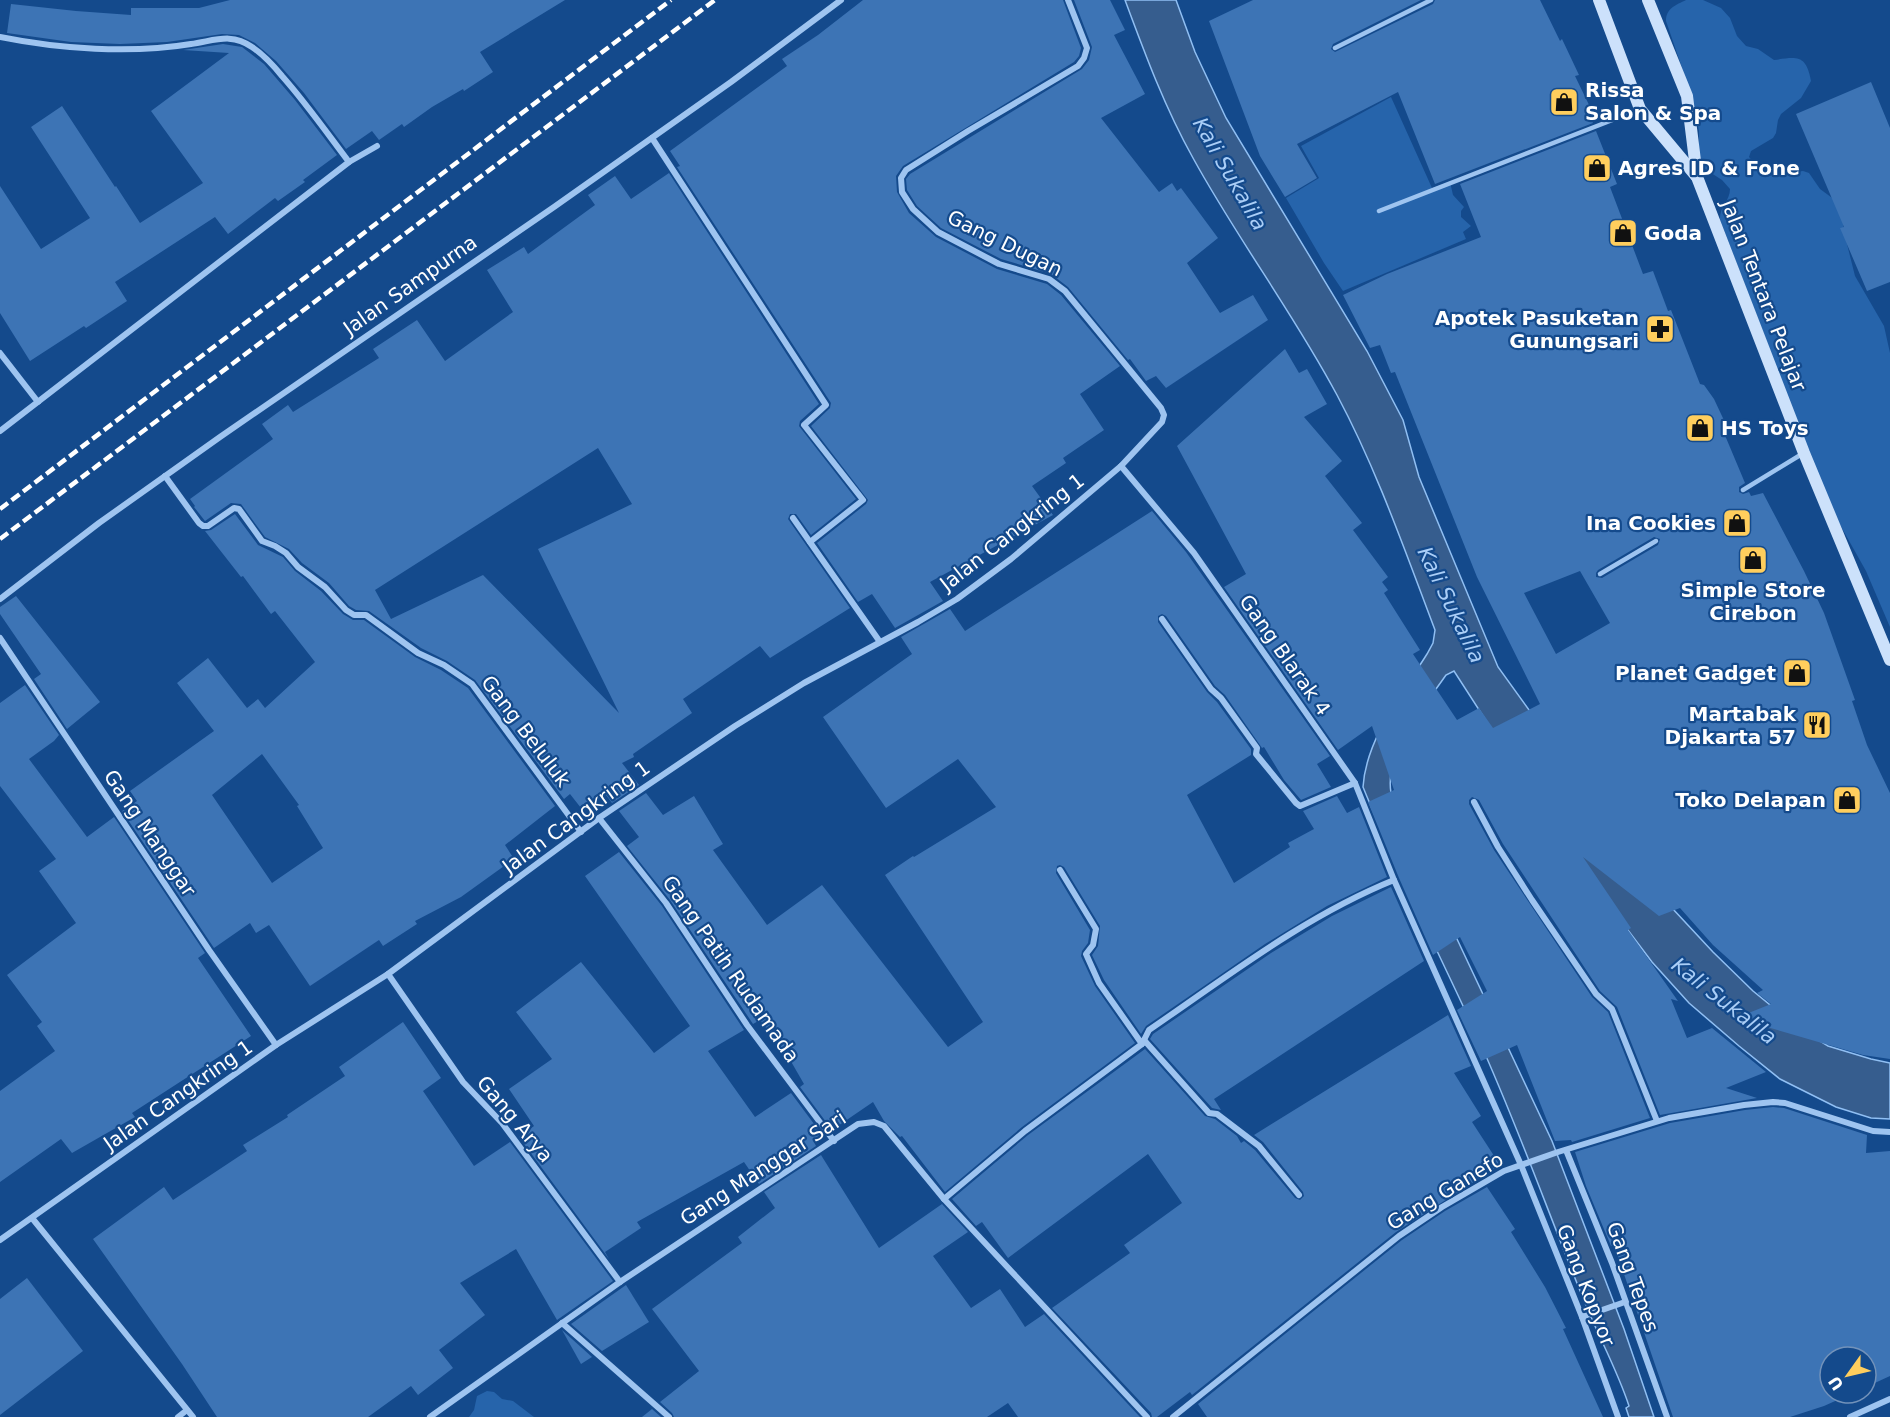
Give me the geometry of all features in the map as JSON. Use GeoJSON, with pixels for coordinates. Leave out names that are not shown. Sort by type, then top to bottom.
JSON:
{"type":"FeatureCollection","features":[{"type":"Feature","properties":{"kind":"main road","name":"Jalan Tentara Pelajar"},"geometry":{"type":"LineString","coordinates":[[1599,0],[1640,109],[1697,177]]}},
{"type":"Feature","properties":{"kind":"main road","name":"Jalan Tentara Pelajar"},"geometry":{"type":"LineString","coordinates":[[1648,0],[1687,96],[1697,177],[1804,453],[1890,660]]}},
{"type":"Feature","properties":{"kind":"street","name":"Jalan Sampurna"},"geometry":{"type":"LineString","coordinates":[[0,599],[99,523],[652,138],[841,0]]}},
{"type":"Feature","properties":{"kind":"street","name":"Gang Dugan"},"geometry":{"type":"LineString","coordinates":[[1068,0],[1087,48],[1078,66],[906,170],[901,178],[902,192],[914,209],[938,232],[999,264],[1041,276],[1065,291],[1161,408],[1164,417]]}},
{"type":"Feature","properties":{"kind":"street"},"geometry":{"type":"LineString","coordinates":[[0,37],[24,42],[112,49],[167,48],[218,38],[234,38],[251,46],[267,59],[294,90],[349,162]]}},
{"type":"Feature","properties":{"kind":"street"},"geometry":{"type":"LineString","coordinates":[[652,138],[826,405],[804,425],[863,500],[810,542]]}},
{"type":"Feature","properties":{"kind":"street"},"geometry":{"type":"LineString","coordinates":[[0,431],[349,162],[377,146]]}},
{"type":"Feature","properties":{"kind":"street"},"geometry":{"type":"LineString","coordinates":[[0,353],[38,402]]}},
{"type":"Feature","properties":{"kind":"street","name":"Jalan Cangkring 1"},"geometry":{"type":"LineString","coordinates":[[0,1239],[276,1045],[388,974],[599,818],[735,726],[804,683],[918,622],[966,592],[1011,559],[1121,466],[1164,417]]}},
{"type":"Feature","properties":{"kind":"street","name":"Gang Blarak 4"},"geometry":{"type":"LineString","coordinates":[[1121,466],[1194,553],[1355,783],[1394,880]]}},
{"type":"Feature","properties":{"kind":"street","name":"Gang Beluluk"},"geometry":{"type":"LineString","coordinates":[[165,476],[203,526],[207,526],[234,508],[239,508],[262,541],[286,553],[298,567],[325,587],[346,610],[354,615],[366,615],[418,654],[444,665],[472,684],[581,832]]}},
{"type":"Feature","properties":{"kind":"street"},"geometry":{"type":"LineString","coordinates":[[793,518],[880,642]]}},
{"type":"Feature","properties":{"kind":"street"},"geometry":{"type":"LineString","coordinates":[[1162,618],[1211,689],[1221,698],[1257,748],[1256,754],[1296,803],[1300,806],[1355,783]]}},
{"type":"Feature","properties":{"kind":"street","name":"Gang Manggar"},"geometry":{"type":"LineString","coordinates":[[0,639],[169,891],[276,1045]]}},
{"type":"Feature","properties":{"kind":"street"},"geometry":{"type":"LineString","coordinates":[[1474,802],[1498,848],[1532,900],[1596,994],[1612,1010],[1657,1121]]}},
{"type":"Feature","properties":{"kind":"street","name":"Gang Patih Rudamada"},"geometry":{"type":"LineString","coordinates":[[599,818],[666,903],[747,1025],[834,1141]]}},
{"type":"Feature","properties":{"kind":"street"},"geometry":{"type":"LineString","coordinates":[[1060,870],[1096,929],[1093,945],[1086,954],[1100,983],[1143,1042],[1209,1113],[1218,1114],[1259,1146],[1299,1195]]}},
{"type":"Feature","properties":{"kind":"street"},"geometry":{"type":"LineString","coordinates":[[944,1198],[1026,1131],[1143,1042],[1149,1030],[1296,929],[1360,894],[1394,880]]}},
{"type":"Feature","properties":{"kind":"street","name":"Gang Kopyor"},"geometry":{"type":"LineString","coordinates":[[1394,880],[1521,1165],[1584,1317],[1618,1417]]}},
{"type":"Feature","properties":{"kind":"street","name":"Gang Arya"},"geometry":{"type":"LineString","coordinates":[[388,974],[463,1082],[502,1123],[620,1282]]}},
{"type":"Feature","properties":{"kind":"street","name":"Gang Ganefo"},"geometry":{"type":"LineString","coordinates":[[1173,1417],[1399,1236],[1504,1171],[1657,1121],[1773,1102],[1785,1103],[1874,1131],[1890,1132]]}},
{"type":"Feature","properties":{"kind":"street","name":"Gang Manggar Sari"},"geometry":{"type":"LineString","coordinates":[[430,1417],[620,1282],[858,1124],[874,1122],[884,1126],[944,1198],[1147,1417]]}},
{"type":"Feature","properties":{"kind":"street","name":"Gang Tepes"},"geometry":{"type":"LineString","coordinates":[[1566,1150],[1612,1263],[1622,1303],[1666,1417]]}},
{"type":"Feature","properties":{"kind":"street"},"geometry":{"type":"LineString","coordinates":[[32,1218],[193,1417]]}},
{"type":"Feature","properties":{"kind":"street"},"geometry":{"type":"LineString","coordinates":[[1584,1317],[1622,1303]]}},
{"type":"Feature","properties":{"kind":"street"},"geometry":{"type":"LineString","coordinates":[[562,1323],[669,1417]]}},
{"type":"Feature","properties":{"kind":"street"},"geometry":{"type":"LineString","coordinates":[[1851,1417],[1890,1399]]}},
{"type":"Feature","properties":{"kind":"street"},"geometry":{"type":"LineString","coordinates":[[178,1417],[187,1410]]}},
{"type":"Feature","properties":{"kind":"lane"},"geometry":{"type":"LineString","coordinates":[[1335,48],[1431,0]]}},
{"type":"Feature","properties":{"kind":"lane"},"geometry":{"type":"LineString","coordinates":[[1379,211],[1640,109]]}},
{"type":"Feature","properties":{"kind":"lane"},"geometry":{"type":"LineString","coordinates":[[1743,490],[1804,453]]}},
{"type":"Feature","properties":{"kind":"lane"},"geometry":{"type":"LineString","coordinates":[[1600,574],[1656,541]]}},
{"type":"Feature","properties":{"kind":"shaded area"},"geometry":{"type":"Polygon","coordinates":[[[1686,0],[1703,0],[1721,8],[1730,18],[1737,36],[1746,46],[1758,49],[1774,60],[1799,59],[1809,72],[1811,81],[1801,98],[1781,114],[1773,138],[1751,151],[1749,157],[1766,176],[1803,171],[1809,173],[1820,189],[1835,200],[1842,217],[1855,276],[1884,326],[1890,353],[1890,627],[1866,571],[1839,523],[1810,454],[1720,220],[1721,211],[1730,189],[1722,180],[1705,169],[1699,157],[1699,131],[1692,97],[1666,21],[1670,10],[1686,0]]]}},
{"type":"Feature","properties":{"kind":"shaded area"},"geometry":{"type":"Polygon","coordinates":[[[1391,97],[1432,188],[1450,182],[1453,195],[1464,207],[1461,217],[1471,226],[1463,232],[1466,239],[1343,291],[1286,198],[1319,178],[1301,146],[1391,97]]]}},
{"type":"Feature","properties":{"kind":"shaded area"},"geometry":{"type":"Polygon","coordinates":[[[487,1391],[494,1392],[502,1399],[513,1401],[534,1417],[469,1417],[474,1410],[477,1396],[487,1391]]]}},
{"type":"Feature","properties":{"kind":"water","name":"Kali Sukalila"},"geometry":{"type":"Polygon","coordinates":[[[1125,0],[1176,0],[1195,52],[1226,118],[1367,351],[1403,420],[1419,477],[1498,667],[1672,908],[1713,952],[1753,991],[1796,1026],[1828,1046],[1890,1063],[1890,1119],[1871,1118],[1836,1107],[1780,1079],[1689,1003],[1652,962],[1581,868],[1454,671],[1446,675],[1417,716],[1400,746],[1390,777],[1391,793],[1552,1141],[1624,1329],[1654,1417],[1629,1417],[1626,1408],[1629,1406],[1624,1392],[1594,1325],[1505,1100],[1363,787],[1366,769],[1378,734],[1427,654],[1433,643],[1435,630],[1390,511],[1351,423],[1320,365],[1228,218],[1183,139],[1156,80],[1125,0]]]}},
{"type":"Feature","properties":{"kind":"building"},"geometry":{"type":"Polygon","coordinates":[[[230,0],[565,0],[480,52],[493,72],[464,91],[463,89],[432,107],[404,127],[402,124],[379,140],[372,131],[346,149],[304,93],[276,61],[255,43],[239,35],[222,34],[167,42],[120,44],[71,42],[7,33],[11,4],[131,15],[131,8],[199,8],[230,0]]]}},
{"type":"Feature","properties":{"kind":"building"},"geometry":{"type":"Polygon","coordinates":[[[863,0],[1063,0],[1081,48],[1074,62],[903,166],[896,176],[897,192],[909,213],[936,237],[997,269],[1047,284],[1061,295],[1120,366],[1080,394],[1104,430],[1063,458],[1066,463],[1032,486],[1053,515],[930,582],[943,601],[895,628],[872,594],[858,602],[817,543],[868,500],[811,426],[830,408],[831,403],[677,167],[680,166],[670,151],[787,66],[782,59],[863,0]]]}},
{"type":"Feature","properties":{"kind":"building"},"geometry":{"type":"Polygon","coordinates":[[[1074,0],[1110,0],[1125,30],[1114,35],[1145,94],[1101,118],[1159,192],[1172,183],[1177,191],[1181,188],[1218,238],[1187,263],[1220,313],[1253,295],[1268,320],[1166,388],[1156,376],[1146,381],[1068,287],[1051,274],[1001,259],[941,228],[917,206],[907,190],[906,179],[910,174],[1082,69],[1089,60],[1092,47],[1074,0]]]}},
{"type":"Feature","properties":{"kind":"building"},"geometry":{"type":"Polygon","coordinates":[[[1253,0],[1421,0],[1333,44],[1331,49],[1335,52],[1433,4],[1435,0],[1540,0],[1579,75],[1575,76],[1591,109],[1588,111],[1593,123],[1435,184],[1398,92],[1297,144],[1317,178],[1285,197],[1260,156],[1209,21],[1253,0]]]}},
{"type":"Feature","properties":{"kind":"building"},"geometry":{"type":"Polygon","coordinates":[[[223,44],[242,47],[264,64],[337,155],[303,180],[305,182],[278,201],[275,198],[228,234],[215,217],[115,282],[127,301],[30,361],[0,313],[0,186],[41,249],[90,218],[31,127],[62,106],[140,223],[203,183],[151,111],[229,53],[183,50],[223,44]]]}},
{"type":"Feature","properties":{"kind":"building"},"geometry":{"type":"Polygon","coordinates":[[[1871,82],[1890,128],[1890,282],[1867,291],[1840,228],[1844,227],[1796,114],[1871,82]]]}},
{"type":"Feature","properties":{"kind":"building"},"geometry":{"type":"Polygon","coordinates":[[[1596,131],[1617,184],[1610,187],[1643,274],[1653,271],[1700,384],[1704,385],[1714,399],[1729,431],[1724,433],[1745,483],[1739,487],[1739,492],[1743,494],[1749,492],[1751,496],[1763,493],[1804,571],[1824,613],[1855,700],[1852,701],[1867,745],[1890,793],[1890,1059],[1863,1055],[1736,1018],[1771,1004],[1757,993],[1763,990],[1713,945],[1680,908],[1659,916],[1583,857],[1631,928],[1628,930],[1678,1001],[1671,999],[1687,1038],[1712,1028],[1766,1072],[1726,1088],[1757,1098],[1660,1115],[1617,1007],[1600,991],[1503,844],[1479,800],[1472,797],[1469,804],[1494,850],[1592,997],[1608,1012],[1650,1118],[1572,1142],[1571,1140],[1555,1141],[1517,1045],[1481,1061],[1457,1010],[1487,991],[1460,937],[1433,955],[1399,878],[1368,802],[1394,790],[1372,726],[1338,750],[1224,587],[1246,574],[1177,446],[1285,349],[1299,373],[1307,369],[1327,404],[1304,417],[1342,461],[1325,476],[1362,523],[1353,530],[1388,577],[1382,582],[1388,590],[1384,593],[1420,650],[1413,654],[1457,720],[1479,708],[1493,728],[1540,704],[1477,577],[1395,372],[1391,373],[1380,345],[1370,348],[1343,295],[1387,274],[1481,237],[1460,184],[1596,131]],[[1654,537],[1598,570],[1596,577],[1602,578],[1658,545],[1660,539],[1654,537]],[[1580,571],[1524,593],[1556,654],[1610,623],[1580,571]]]}},
{"type":"Feature","properties":{"kind":"building"},"geometry":{"type":"Polygon","coordinates":[[[669,173],[819,404],[800,421],[799,426],[856,499],[811,535],[796,514],[790,514],[788,519],[850,608],[770,658],[760,646],[683,699],[692,713],[633,754],[634,757],[622,763],[639,785],[612,803],[603,791],[581,808],[570,794],[564,799],[475,680],[447,661],[421,648],[369,611],[356,610],[349,606],[329,583],[302,563],[289,549],[265,537],[241,504],[231,503],[205,521],[190,499],[273,439],[262,424],[288,405],[293,412],[379,358],[373,349],[417,320],[445,361],[513,312],[487,270],[524,247],[528,254],[595,205],[588,195],[615,176],[631,199],[669,173]],[[598,448],[375,590],[391,619],[483,575],[619,713],[538,549],[632,504],[598,448]]]}},
{"type":"Feature","properties":{"kind":"building"},"geometry":{"type":"Polygon","coordinates":[[[1152,511],[1186,552],[1330,756],[1317,764],[1331,787],[1301,800],[1284,780],[1264,747],[1262,748],[1225,695],[1215,686],[1166,616],[1162,614],[1158,616],[1158,622],[1207,692],[1217,702],[1251,749],[1251,755],[1187,795],[1234,883],[1290,847],[1288,843],[1314,829],[1303,811],[1337,796],[1347,813],[1359,807],[1387,877],[1327,906],[1265,944],[1146,1026],[1141,1034],[1104,980],[1092,955],[1098,946],[1100,926],[1064,867],[1057,866],[1056,873],[1090,930],[1088,943],[1081,956],[1095,986],[1135,1043],[1022,1127],[945,1192],[902,1136],[900,1137],[884,1121],[873,1102],[832,1130],[800,1087],[804,1084],[789,1058],[760,1020],[753,1024],[670,900],[627,846],[639,837],[619,811],[646,793],[663,815],[694,796],[723,844],[713,850],[767,925],[822,885],[948,1047],[983,1022],[885,875],[996,807],[958,759],[886,808],[823,717],[912,654],[901,637],[950,609],[965,631],[1152,511]]]}},
{"type":"Feature","properties":{"kind":"building"},"geometry":{"type":"Polygon","coordinates":[[[235,514],[258,545],[283,557],[295,571],[321,591],[343,614],[353,620],[364,620],[415,657],[441,670],[468,688],[555,806],[505,845],[514,859],[461,897],[415,921],[417,924],[383,946],[379,940],[310,986],[269,925],[256,933],[250,923],[214,948],[122,811],[137,801],[130,791],[214,731],[177,683],[208,658],[247,708],[258,699],[265,708],[315,662],[275,611],[271,614],[205,531],[211,530],[235,514]],[[262,754],[212,795],[272,883],[323,848],[297,806],[299,805],[262,754]]]}},
{"type":"Feature","properties":{"kind":"building"},"geometry":{"type":"Polygon","coordinates":[[[16,596],[100,702],[67,729],[34,679],[41,674],[0,614],[0,607],[16,596]]]}},
{"type":"Feature","properties":{"kind":"building"},"geometry":{"type":"Polygon","coordinates":[[[25,685],[59,735],[29,759],[87,837],[114,817],[205,953],[198,958],[251,1036],[132,1113],[135,1117],[72,1153],[61,1139],[0,1182],[0,1091],[55,1051],[37,1026],[42,1022],[7,975],[76,923],[39,871],[56,859],[0,786],[0,703],[25,685]]]}},
{"type":"Feature","properties":{"kind":"building"},"geometry":{"type":"Polygon","coordinates":[[[619,852],[662,906],[744,1030],[708,1051],[755,1117],[791,1093],[823,1136],[814,1142],[816,1146],[759,1184],[744,1162],[637,1222],[641,1228],[605,1252],[609,1259],[519,1137],[534,1126],[509,1089],[552,1059],[516,1012],[581,962],[654,1053],[690,1026],[585,876],[619,852]]]}},
{"type":"Feature","properties":{"kind":"building"},"geometry":{"type":"Polygon","coordinates":[[[1391,887],[1424,961],[1214,1099],[1221,1110],[1212,1108],[1150,1039],[1153,1034],[1271,953],[1332,916],[1391,887]]]}},
{"type":"Feature","properties":{"kind":"building"},"geometry":{"type":"Polygon","coordinates":[[[1448,1015],[1471,1066],[1454,1073],[1481,1116],[1472,1122],[1500,1165],[1396,1232],[1192,1395],[1190,1392],[1157,1417],[1152,1417],[1151,1413],[1052,1308],[1130,1253],[1124,1245],[1182,1203],[1148,1154],[1008,1258],[982,1222],[976,1226],[952,1199],[1028,1135],[1145,1049],[1205,1116],[1215,1119],[1237,1136],[1241,1143],[1244,1141],[1255,1150],[1295,1198],[1300,1200],[1304,1196],[1303,1192],[1263,1142],[1254,1135],[1448,1015]]]}},
{"type":"Feature","properties":{"kind":"building"},"geometry":{"type":"Polygon","coordinates":[[[403,1022],[441,1078],[423,1091],[474,1166],[510,1142],[613,1281],[557,1320],[516,1249],[460,1283],[485,1315],[439,1350],[453,1368],[418,1395],[411,1386],[368,1417],[217,1417],[93,1239],[164,1187],[173,1200],[247,1151],[243,1145],[288,1117],[287,1115],[345,1076],[339,1067],[403,1022]]]}},
{"type":"Feature","properties":{"kind":"building"},"geometry":{"type":"Polygon","coordinates":[[[1784,1108],[1867,1135],[1866,1153],[1890,1151],[1890,1376],[1878,1382],[1878,1345],[1818,1345],[1818,1405],[1826,1405],[1790,1417],[1673,1417],[1614,1245],[1611,1246],[1586,1186],[1575,1152],[1670,1123],[1745,1110],[1784,1108]]]}},
{"type":"Feature","properties":{"kind":"building"},"geometry":{"type":"Polygon","coordinates":[[[821,1155],[879,1248],[942,1204],[968,1232],[933,1256],[971,1308],[1000,1289],[1025,1327],[1044,1314],[1140,1417],[1018,1417],[1008,1403],[987,1417],[674,1417],[660,1402],[699,1371],[652,1309],[742,1243],[738,1237],[775,1208],[764,1192],[821,1155]]]}},
{"type":"Feature","properties":{"kind":"building"},"geometry":{"type":"Polygon","coordinates":[[[1487,1187],[1515,1229],[1511,1232],[1545,1287],[1566,1328],[1563,1329],[1603,1417],[1207,1417],[1198,1404],[1402,1240],[1445,1211],[1487,1187]]]}},
{"type":"Feature","properties":{"kind":"building"},"geometry":{"type":"Polygon","coordinates":[[[27,1278],[83,1351],[0,1415],[0,1299],[27,1278]]]}},
{"type":"Feature","properties":{"kind":"building"},"geometry":{"type":"Polygon","coordinates":[[[626,1285],[649,1322],[602,1351],[571,1324],[626,1285]]]}},
{"type":"Feature","properties":{"kind":"building"},"geometry":{"type":"Polygon","coordinates":[[[562,1330],[592,1357],[581,1364],[562,1330]]]}},
{"type":"Feature","properties":{"kind":"building"},"geometry":{"type":"Polygon","coordinates":[[[652,1409],[661,1417],[642,1417],[652,1409]]]}},
{"type":"Feature","properties":{"kind":"railway"},"geometry":{"type":"LineString","coordinates":[[0,509],[671,0]]}},
{"type":"Feature","properties":{"kind":"railway"},"geometry":{"type":"LineString","coordinates":[[0,539],[715,0]]}},
{"type":"Feature","properties":{"kind":"place","name":"Rissa Salon & Spa"},"geometry":{"type":"Point","coordinates":[1564,102]}},
{"type":"Feature","properties":{"kind":"place","name":"Agres ID & Fone"},"geometry":{"type":"Point","coordinates":[1597,168]}},
{"type":"Feature","properties":{"kind":"place","name":"Goda"},"geometry":{"type":"Point","coordinates":[1623,233]}},
{"type":"Feature","properties":{"kind":"place","name":"Apotek Pasuketan Gunungsari"},"geometry":{"type":"Point","coordinates":[1660,329]}},
{"type":"Feature","properties":{"kind":"place","name":"HS Toys"},"geometry":{"type":"Point","coordinates":[1700,428]}},
{"type":"Feature","properties":{"kind":"place","name":"Ina Cookies"},"geometry":{"type":"Point","coordinates":[1737,523]}},
{"type":"Feature","properties":{"kind":"place","name":"Simple Store Cirebon"},"geometry":{"type":"Point","coordinates":[1753,560]}},
{"type":"Feature","properties":{"kind":"place","name":"Planet Gadget"},"geometry":{"type":"Point","coordinates":[1797,673]}},
{"type":"Feature","properties":{"kind":"place","name":"Martabak Djakarta 57"},"geometry":{"type":"Point","coordinates":[1817,725]}},
{"type":"Feature","properties":{"kind":"place","name":"Toko Delapan"},"geometry":{"type":"Point","coordinates":[1847,800]}}]}
